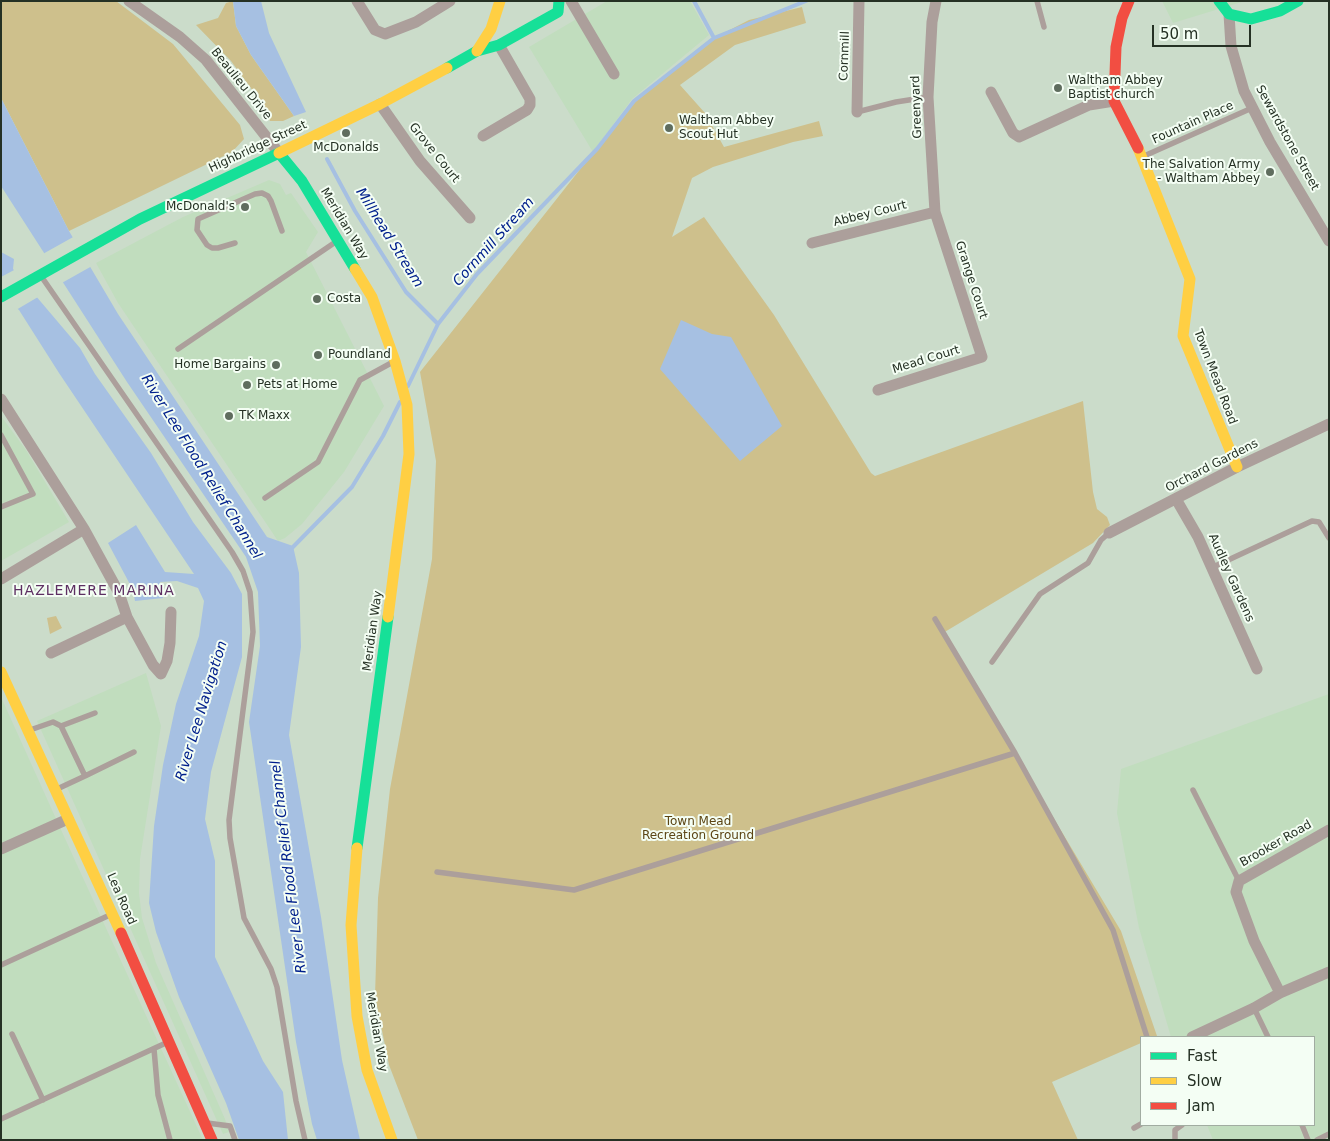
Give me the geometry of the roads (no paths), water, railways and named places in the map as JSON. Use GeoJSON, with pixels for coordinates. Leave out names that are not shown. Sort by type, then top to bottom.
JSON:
{"type":"FeatureCollection","features":[{"type":"Feature","properties":{"kind":"main road"},"geometry":{"type":"LineString","coordinates":[[477,52],[491,29],[500,1]]}},
{"type":"Feature","properties":{"kind":"main road","name":"Highbridge Street"},"geometry":{"type":"LineString","coordinates":[[1,297],[50,268],[182,198],[380,104],[477,52],[499,46],[558,12],[560,1]]}},
{"type":"Feature","properties":{"kind":"main road"},"geometry":{"type":"LineString","coordinates":[[1114,101],[1116,47],[1122,18],[1129,1]]}},
{"type":"Feature","properties":{"kind":"main road"},"geometry":{"type":"LineString","coordinates":[[1219,1],[1229,14],[1251,19],[1280,11],[1298,1]]}},
{"type":"Feature","properties":{"kind":"main road","name":"Town Mead Road"},"geometry":{"type":"LineString","coordinates":[[1114,101],[1142,157],[1190,279],[1182,336],[1237,466]]}},
{"type":"Feature","properties":{"kind":"main road","name":"Meridian Way"},"geometry":{"type":"LineString","coordinates":[[278,153],[302,181],[372,297],[385,330],[407,405],[409,454],[406,490],[356,856],[351,925],[354,986],[362,1045],[367,1070],[392,1140]]}},
{"type":"Feature","properties":{"kind":"main road","name":"Lea Road"},"geometry":{"type":"LineString","coordinates":[[1,672],[170,1041],[212,1140]]}},
{"type":"Feature","properties":{"kind":"street","name":"Beaulieu Drive"},"geometry":{"type":"LineString","coordinates":[[129,1],[180,36],[206,60],[278,153]]}},
{"type":"Feature","properties":{"kind":"street"},"geometry":{"type":"LineString","coordinates":[[357,1],[375,30],[384,34],[416,22],[450,1]]}},
{"type":"Feature","properties":{"kind":"street"},"geometry":{"type":"LineString","coordinates":[[571,1],[614,74]]}},
{"type":"Feature","properties":{"kind":"street","name":"Cornmill"},"geometry":{"type":"LineString","coordinates":[[857,112],[859,1]]}},
{"type":"Feature","properties":{"kind":"street","name":"Greenyard"},"geometry":{"type":"LineString","coordinates":[[935,212],[928,97],[932,22],[936,1]]}},
{"type":"Feature","properties":{"kind":"street","name":"Sewardstone Street"},"geometry":{"type":"LineString","coordinates":[[1229,14],[1231,46],[1244,91],[1329,241]]}},
{"type":"Feature","properties":{"kind":"street"},"geometry":{"type":"LineString","coordinates":[[483,136],[527,110],[530,105],[530,99],[499,46]]}},
{"type":"Feature","properties":{"kind":"street"},"geometry":{"type":"LineString","coordinates":[[991,92],[1012,133],[1019,137],[1088,105],[1114,101]]}},
{"type":"Feature","properties":{"kind":"street","name":"Grove Court"},"geometry":{"type":"LineString","coordinates":[[380,104],[420,161],[470,218]]}},
{"type":"Feature","properties":{"kind":"street","name":"Abbey Court"},"geometry":{"type":"LineString","coordinates":[[812,243],[935,212]]}},
{"type":"Feature","properties":{"kind":"street","name":"Grange Court"},"geometry":{"type":"LineString","coordinates":[[935,212],[982,357]]}},
{"type":"Feature","properties":{"kind":"street","name":"Mead Court"},"geometry":{"type":"LineString","coordinates":[[878,390],[982,357]]}},
{"type":"Feature","properties":{"kind":"street"},"geometry":{"type":"LineString","coordinates":[[1,399],[84,529],[119,593],[127,617],[153,665],[161,674],[167,661],[170,643],[170,612]]}},
{"type":"Feature","properties":{"kind":"street","name":"Orchard Gardens"},"geometry":{"type":"LineString","coordinates":[[1109,533],[1237,466],[1329,424]]}},
{"type":"Feature","properties":{"kind":"street","name":"Audley Gardens"},"geometry":{"type":"LineString","coordinates":[[1176,499],[1198,537],[1258,669]]}},
{"type":"Feature","properties":{"kind":"street"},"geometry":{"type":"LineString","coordinates":[[1,579],[84,529]]}},
{"type":"Feature","properties":{"kind":"street"},"geometry":{"type":"LineString","coordinates":[[51,653],[127,617]]}},
{"type":"Feature","properties":{"kind":"street"},"geometry":{"type":"LineString","coordinates":[[1,849],[68,818]]}},
{"type":"Feature","properties":{"kind":"street","name":"Brooker Road"},"geometry":{"type":"LineString","coordinates":[[1280,993],[1251,933],[1236,892],[1239,881],[1282,854],[1329,830]]}},
{"type":"Feature","properties":{"kind":"street"},"geometry":{"type":"LineString","coordinates":[[1194,1036],[1254,1008],[1280,993],[1326,975]]}},
{"type":"Feature","properties":{"kind":"lane"},"geometry":{"type":"LineString","coordinates":[[1037,1],[1044,26]]}},
{"type":"Feature","properties":{"kind":"lane"},"geometry":{"type":"LineString","coordinates":[[857,112],[896,102],[928,97]]}},
{"type":"Feature","properties":{"kind":"lane","name":"Fountain Place"},"geometry":{"type":"LineString","coordinates":[[1142,157],[1252,108]]}},
{"type":"Feature","properties":{"kind":"lane"},"geometry":{"type":"LineString","coordinates":[[235,243],[218,248],[206,245],[197,230],[198,220],[255,194],[262,193],[268,196],[271,201],[282,231]]}},
{"type":"Feature","properties":{"kind":"lane"},"geometry":{"type":"LineString","coordinates":[[178,349],[338,240]]}},
{"type":"Feature","properties":{"kind":"lane"},"geometry":{"type":"LineString","coordinates":[[37,276],[232,552],[243,571],[250,592],[253,610],[252,632],[229,820],[230,838],[244,918],[277,987],[296,1101],[305,1140]]}},
{"type":"Feature","properties":{"kind":"lane"},"geometry":{"type":"LineString","coordinates":[[265,498],[318,462],[360,380],[395,361]]}},
{"type":"Feature","properties":{"kind":"lane"},"geometry":{"type":"LineString","coordinates":[[1,435],[33,494],[1,507]]}},
{"type":"Feature","properties":{"kind":"lane"},"geometry":{"type":"LineString","coordinates":[[1212,568],[1306,523],[1319,522],[1329,538]]}},
{"type":"Feature","properties":{"kind":"lane"},"geometry":{"type":"LineString","coordinates":[[992,662],[1040,594],[1088,563],[1101,540],[1109,533]]}},
{"type":"Feature","properties":{"kind":"lane"},"geometry":{"type":"LineString","coordinates":[[935,619],[1015,753],[1112,930],[1147,1036]]}},
{"type":"Feature","properties":{"kind":"lane"},"geometry":{"type":"LineString","coordinates":[[61,726],[95,713]]}},
{"type":"Feature","properties":{"kind":"lane"},"geometry":{"type":"LineString","coordinates":[[28,731],[53,722],[61,726],[85,776]]}},
{"type":"Feature","properties":{"kind":"lane"},"geometry":{"type":"LineString","coordinates":[[56,790],[134,752]]}},
{"type":"Feature","properties":{"kind":"lane"},"geometry":{"type":"LineString","coordinates":[[437,872],[574,890],[1015,753]]}},
{"type":"Feature","properties":{"kind":"lane"},"geometry":{"type":"LineString","coordinates":[[1193,790],[1239,881]]}},
{"type":"Feature","properties":{"kind":"lane"},"geometry":{"type":"LineString","coordinates":[[1,965],[112,914]]}},
{"type":"Feature","properties":{"kind":"lane"},"geometry":{"type":"LineString","coordinates":[[1254,1008],[1268,1036]]}},
{"type":"Feature","properties":{"kind":"lane"},"geometry":{"type":"LineString","coordinates":[[12,1034],[43,1100]]}},
{"type":"Feature","properties":{"kind":"lane"},"geometry":{"type":"LineString","coordinates":[[1,1119],[170,1041]]}},
{"type":"Feature","properties":{"kind":"lane"},"geometry":{"type":"LineString","coordinates":[[154,1049],[158,1095],[170,1140]]}},
{"type":"Feature","properties":{"kind":"lane"},"geometry":{"type":"LineString","coordinates":[[206,1123],[230,1126],[235,1140]]}},
{"type":"Feature","properties":{"kind":"lane"},"geometry":{"type":"LineString","coordinates":[[1134,1128],[1140,1125]]}},
{"type":"Feature","properties":{"kind":"lane"},"geometry":{"type":"LineString","coordinates":[[1175,1140],[1175,1130],[1181,1126]]}},
{"type":"Feature","properties":{"kind":"lane"},"geometry":{"type":"LineString","coordinates":[[1302,1126],[1308,1140]]}},
{"type":"Feature","properties":{"kind":"lane"},"geometry":{"type":"LineString","coordinates":[[1318,1140],[1329,1134]]}},
{"type":"Feature","properties":{"kind":"water"},"geometry":{"type":"Polygon","coordinates":[[[233,1],[261,1],[269,33],[306,112],[294,116],[251,55],[236,26],[233,1]]]}},
{"type":"Feature","properties":{"kind":"water","name":"River Lee Flood Relief Channel"},"geometry":{"type":"Polygon","coordinates":[[[1,98],[69,231],[118,314],[267,537],[293,546],[299,573],[301,647],[289,735],[321,917],[342,1060],[360,1140],[317,1140],[312,1124],[296,1042],[249,722],[260,646],[258,592],[246,557],[127,382],[1,186],[1,98]]]}},
{"type":"Feature","properties":{"kind":"water","name":"River Lee Navigation"},"geometry":{"type":"Polygon","coordinates":[[[1,252],[14,259],[13,269],[80,348],[95,374],[151,453],[193,522],[231,573],[242,594],[242,657],[211,772],[205,819],[215,861],[215,957],[263,1061],[283,1092],[288,1140],[239,1140],[226,1103],[179,997],[156,932],[149,903],[154,826],[163,765],[176,704],[199,636],[204,601],[198,588],[177,581],[160,582],[163,598],[135,601],[133,590],[108,543],[136,525],[165,572],[194,574],[19,310],[1,296],[1,252]]]}},
{"type":"Feature","properties":{"kind":"water"},"geometry":{"type":"Polygon","coordinates":[[[681,320],[712,334],[731,337],[782,426],[740,461],[660,369],[681,320]]]}},
{"type":"Feature","properties":{"kind":"waterway"},"geometry":{"type":"LineString","coordinates":[[694,1],[714,38]]}},
{"type":"Feature","properties":{"kind":"waterway","name":"Cornmill Stream"},"geometry":{"type":"LineString","coordinates":[[408,386],[438,324],[477,274],[597,149],[634,101],[714,38],[806,1]]}},
{"type":"Feature","properties":{"kind":"waterway","name":"Millhead Stream"},"geometry":{"type":"LineString","coordinates":[[327,159],[355,211],[406,292],[438,324]]}},
{"type":"Feature","properties":{"kind":"waterway","name":"Cornmill Stream"},"geometry":{"type":"LineString","coordinates":[[291,549],[352,487],[383,436],[400,402]]}},
{"type":"Feature","properties":{"kind":"place","name":"Waltham Abbey Baptist church"},"geometry":{"type":"Point","coordinates":[1058,88]}},
{"type":"Feature","properties":{"kind":"place","name":"Waltham Abbey Scout Hut"},"geometry":{"type":"Point","coordinates":[669,128]}},
{"type":"Feature","properties":{"kind":"place","name":"McDonalds"},"geometry":{"type":"Point","coordinates":[346,133]}},
{"type":"Feature","properties":{"kind":"place","name":"The Salvation Army - Waltham Abbey"},"geometry":{"type":"Point","coordinates":[1270,172]}},
{"type":"Feature","properties":{"kind":"place","name":"McDonald's"},"geometry":{"type":"Point","coordinates":[245,207]}},
{"type":"Feature","properties":{"kind":"place","name":"Costa"},"geometry":{"type":"Point","coordinates":[317,299]}},
{"type":"Feature","properties":{"kind":"place","name":"Poundland"},"geometry":{"type":"Point","coordinates":[318,355]}},
{"type":"Feature","properties":{"kind":"place","name":"Home Bargains"},"geometry":{"type":"Point","coordinates":[276,365]}},
{"type":"Feature","properties":{"kind":"place","name":"Pets at Home"},"geometry":{"type":"Point","coordinates":[247,385]}},
{"type":"Feature","properties":{"kind":"place","name":"TK Maxx"},"geometry":{"type":"Point","coordinates":[229,416]}},
{"type":"Feature","properties":{"kind":"district","name":"HAZLEMERE MARINA"},"geometry":{"type":"Point","coordinates":[94,591]}},
{"type":"Feature","properties":{"kind":"park label","name":"Town Mead Recreation Ground"},"geometry":{"type":"Point","coordinates":[698,829]}}]}
